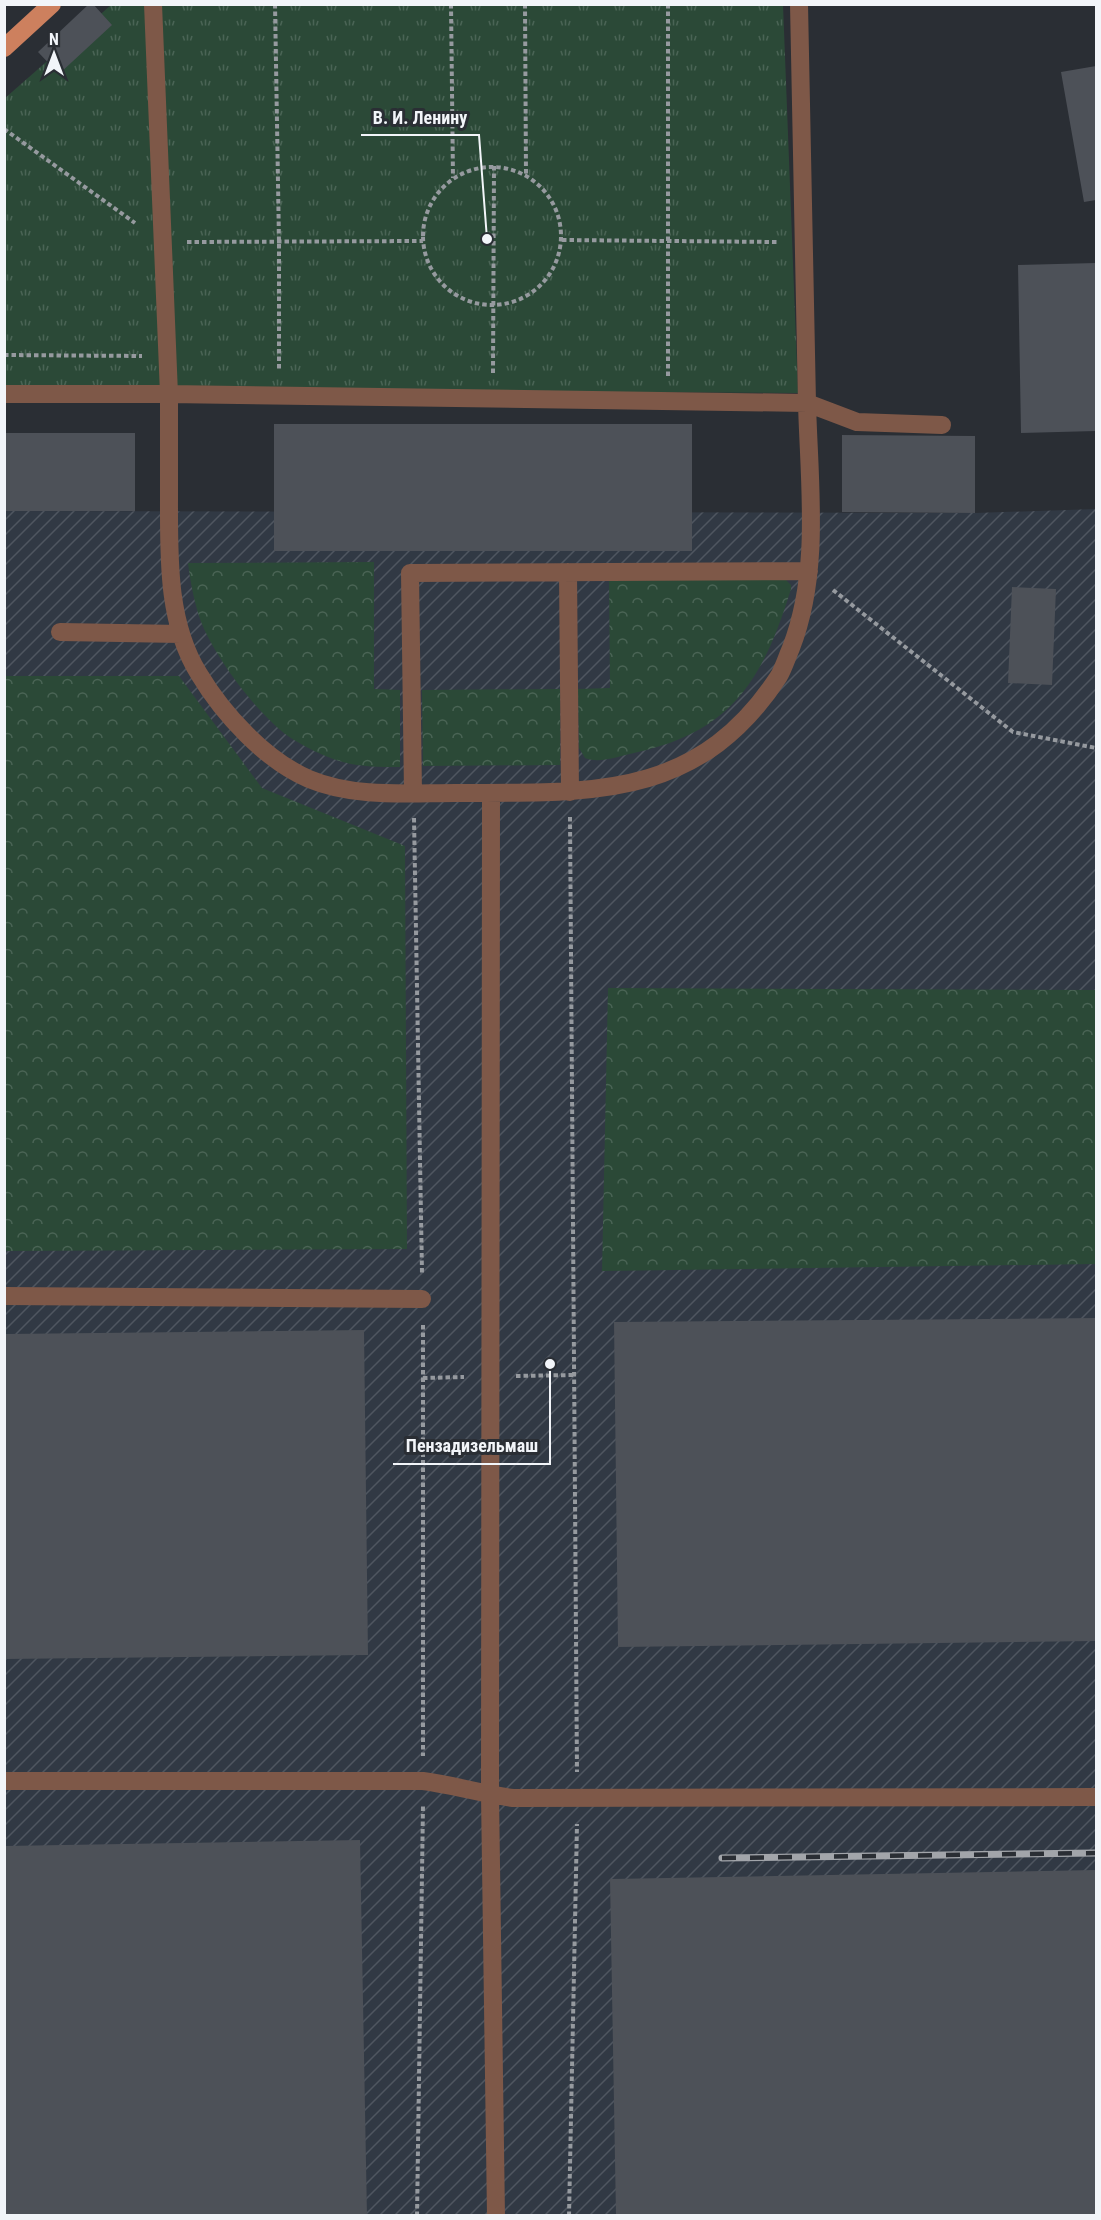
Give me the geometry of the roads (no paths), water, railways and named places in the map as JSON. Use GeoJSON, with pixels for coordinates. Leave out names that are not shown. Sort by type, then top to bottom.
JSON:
{"type":"FeatureCollection","features":[{"type":"Feature","properties":{"kind":"main road"},"geometry":{"type":"LineString","coordinates":[[4,48],[52,4]]}},
{"type":"Feature","properties":{"kind":"lane"},"geometry":{"type":"LineString","coordinates":[[153,4],[169,394],[169,549],[171,582],[181,634],[198,673],[222,705],[248,737],[280,762],[310,779],[353,791],[413,794],[570,792],[609,788],[646,780],[690,762],[730,734],[758,706],[781,672],[798,631],[809,571],[799,4]]}},
{"type":"Feature","properties":{"kind":"lane"},"geometry":{"type":"LineString","coordinates":[[4,394],[169,394],[807,403],[857,422],[942,425]]}},
{"type":"Feature","properties":{"kind":"lane"},"geometry":{"type":"LineString","coordinates":[[413,794],[410,573],[809,571]]}},
{"type":"Feature","properties":{"kind":"lane"},"geometry":{"type":"LineString","coordinates":[[568,572],[570,792]]}},
{"type":"Feature","properties":{"kind":"lane"},"geometry":{"type":"LineString","coordinates":[[60,632],[181,634]]}},
{"type":"Feature","properties":{"kind":"lane"},"geometry":{"type":"LineString","coordinates":[[491,793],[490,1795],[496,2216]]}},
{"type":"Feature","properties":{"kind":"lane"},"geometry":{"type":"LineString","coordinates":[[4,1296],[422,1299]]}},
{"type":"Feature","properties":{"kind":"lane"},"geometry":{"type":"LineString","coordinates":[[4,1782],[423,1781],[459,1786],[490,1795],[513,1797],[1096,1797]]}},
{"type":"Feature","properties":{"kind":"railway"},"geometry":{"type":"LineString","coordinates":[[722,1858],[1096,1853]]}},
{"type":"Feature","properties":{"kind":"place","name":"В. И. Ленину"},"geometry":{"type":"Point","coordinates":[487,239]}},
{"type":"Feature","properties":{"kind":"place","name":"Пензадизельмаш"},"geometry":{"type":"Point","coordinates":[550,1364]}}]}
